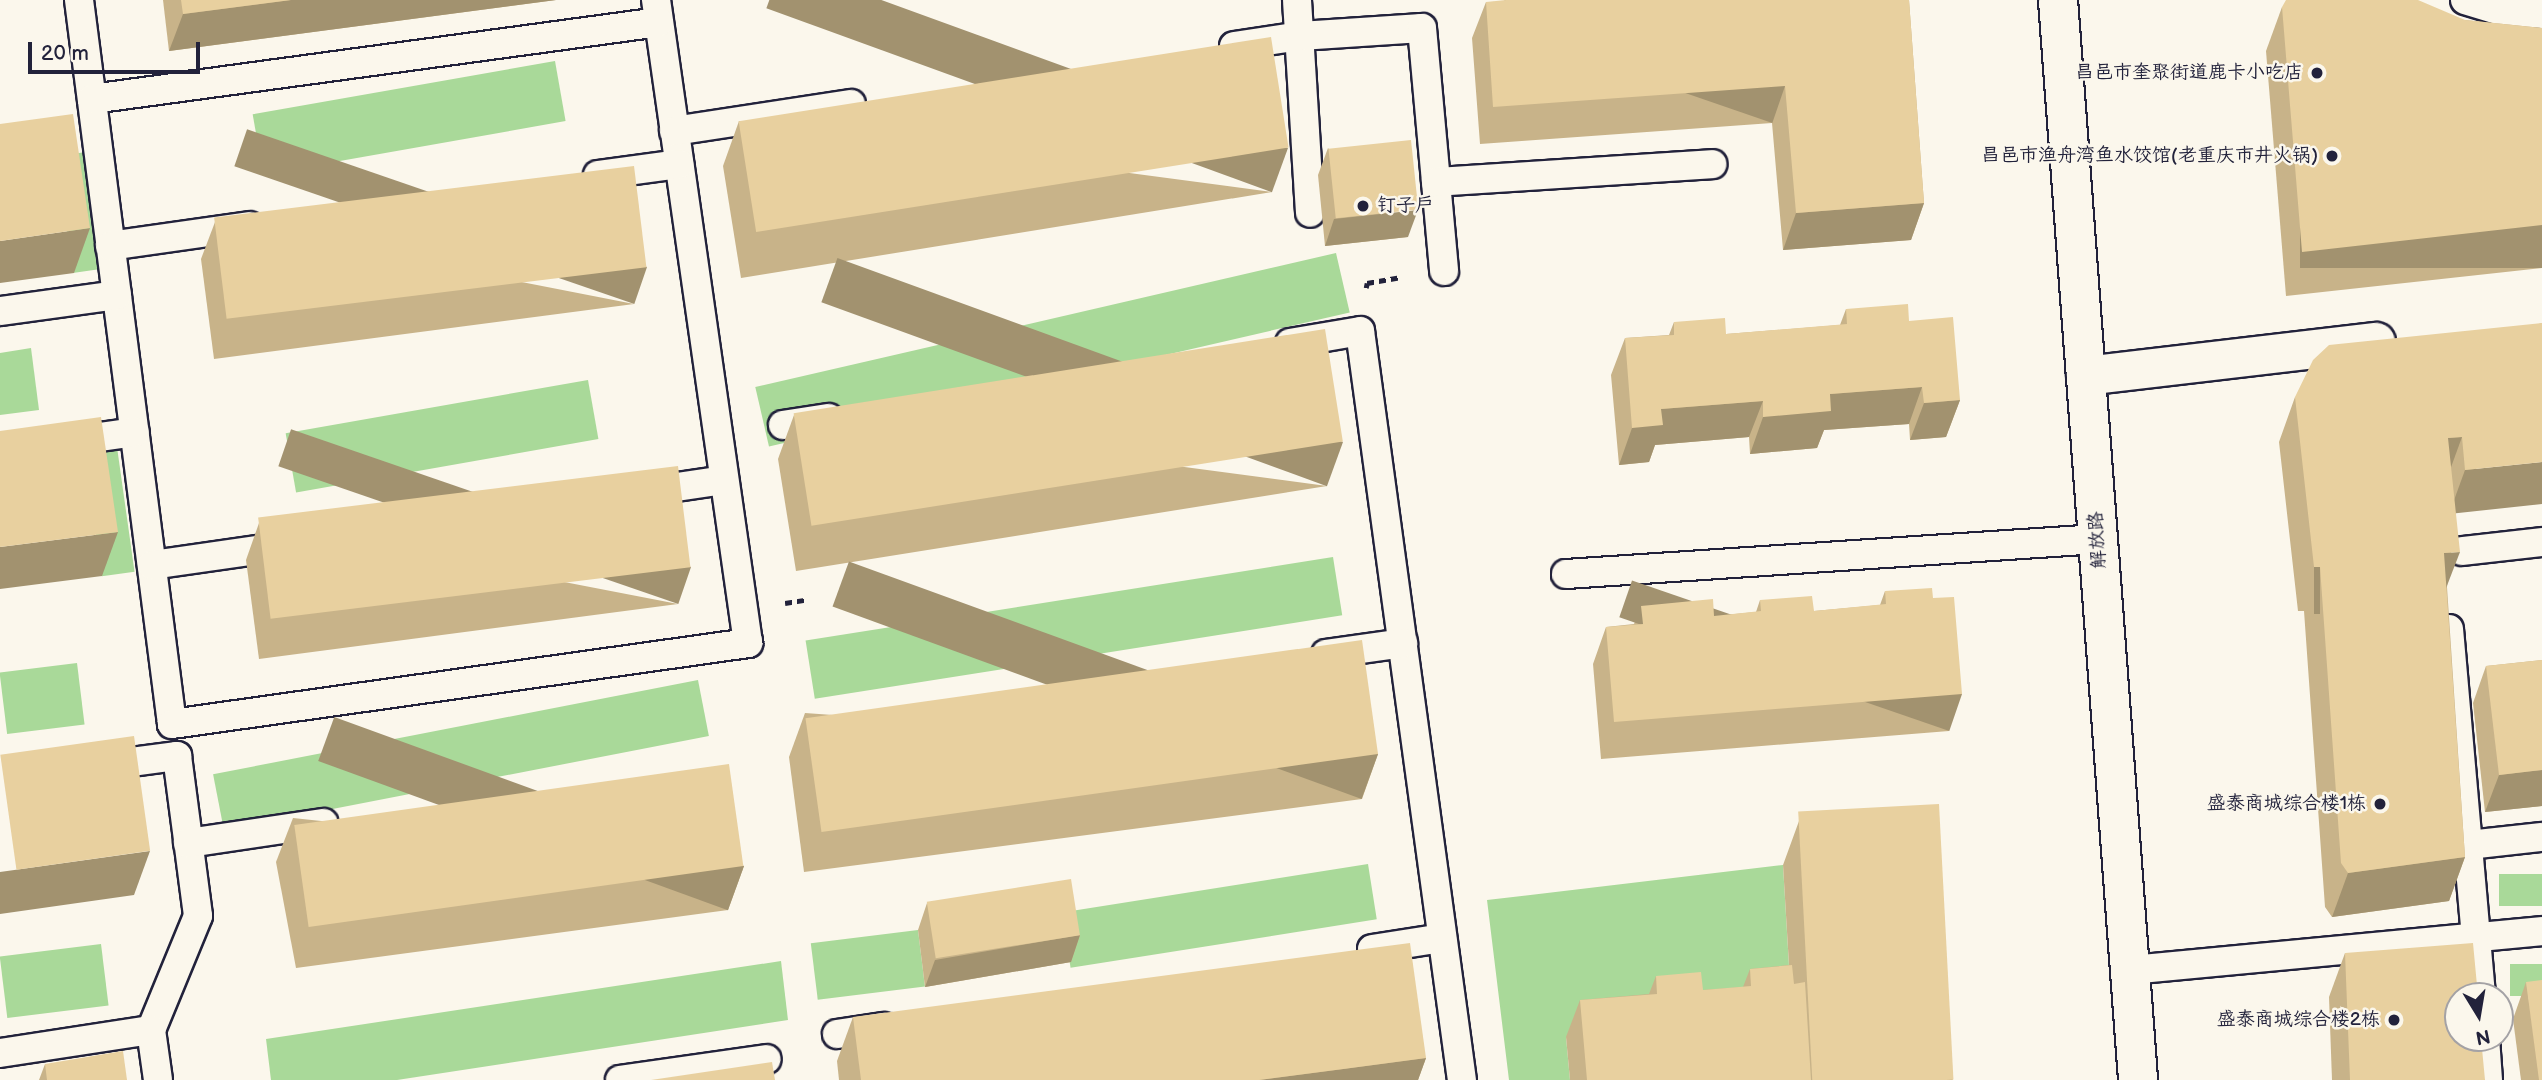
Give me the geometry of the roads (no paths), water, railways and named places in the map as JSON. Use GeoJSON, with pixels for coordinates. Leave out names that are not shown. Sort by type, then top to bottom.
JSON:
{"type":"FeatureCollection","features":[{"type":"Feature","properties":{"kind":"street","name":"解放路"},"geometry":{"type":"LineString","coordinates":[[2058,0],[2138,1080]]}},
{"type":"Feature","properties":{"kind":"street"},"geometry":{"type":"LineString","coordinates":[[2086,376],[2418,338]]}},
{"type":"Feature","properties":{"kind":"lane"},"geometry":{"type":"LineString","coordinates":[[79,0],[92,99],[83,136],[110,246],[172,724],[748,642],[657,11],[92,99]]}},
{"type":"Feature","properties":{"kind":"lane"},"geometry":{"type":"LineString","coordinates":[[1297,0],[1311,213]]}},
{"type":"Feature","properties":{"kind":"lane"},"geometry":{"type":"LineString","coordinates":[[2465,0],[2500,11],[2542,14]]}},
{"type":"Feature","properties":{"kind":"lane"},"geometry":{"type":"LineString","coordinates":[[1205,50],[1300,36],[1422,28],[1444,271]]}},
{"type":"Feature","properties":{"kind":"lane"},"geometry":{"type":"LineString","coordinates":[[674,131],[878,100]]}},
{"type":"Feature","properties":{"kind":"lane"},"geometry":{"type":"LineString","coordinates":[[1436,182],[1712,163]]}},
{"type":"Feature","properties":{"kind":"lane"},"geometry":{"type":"LineString","coordinates":[[570,179],[679,164]]}},
{"type":"Feature","properties":{"kind":"lane"},"geometry":{"type":"LineString","coordinates":[[110,246],[273,223]]}},
{"type":"Feature","properties":{"kind":"lane"},"geometry":{"type":"LineString","coordinates":[[0,311],[117,295]]}},
{"type":"Feature","properties":{"kind":"lane"},"geometry":{"type":"LineString","coordinates":[[1264,347],[1360,331],[1462,1080]]}},
{"type":"Feature","properties":{"kind":"lane"},"geometry":{"type":"LineString","coordinates":[[783,425],[852,414]]}},
{"type":"Feature","properties":{"kind":"lane"},"geometry":{"type":"LineString","coordinates":[[0,451],[135,432]]}},
{"type":"Feature","properties":{"kind":"lane"},"geometry":{"type":"LineString","coordinates":[[615,496],[724,480]]}},
{"type":"Feature","properties":{"kind":"lane"},"geometry":{"type":"LineString","coordinates":[[1566,575],[2098,540]]}},
{"type":"Feature","properties":{"kind":"lane"},"geometry":{"type":"LineString","coordinates":[[152,565],[316,541]]}},
{"type":"Feature","properties":{"kind":"lane"},"geometry":{"type":"LineString","coordinates":[[2462,551],[2542,542]]}},
{"type":"Feature","properties":{"kind":"lane"},"geometry":{"type":"LineString","coordinates":[[2447,610],[2481,982]]}},
{"type":"Feature","properties":{"kind":"lane"},"geometry":{"type":"LineString","coordinates":[[1306,657],[1403,643]]}},
{"type":"Feature","properties":{"kind":"lane"},"geometry":{"type":"LineString","coordinates":[[68,770],[177,755],[198,916],[151,1030],[158,1080]]}},
{"type":"Feature","properties":{"kind":"lane"},"geometry":{"type":"LineString","coordinates":[[188,843],[352,819]]}},
{"type":"Feature","properties":{"kind":"lane"},"geometry":{"type":"LineString","coordinates":[[2469,845],[2542,837]]}},
{"type":"Feature","properties":{"kind":"lane"},"geometry":{"type":"LineString","coordinates":[[2130,970],[2542,931]]}},
{"type":"Feature","properties":{"kind":"lane"},"geometry":{"type":"LineString","coordinates":[[1346,954],[1442,938]]}},
{"type":"Feature","properties":{"kind":"lane"},"geometry":{"type":"LineString","coordinates":[[837,1034],[906,1023]]}},
{"type":"Feature","properties":{"kind":"lane"},"geometry":{"type":"LineString","coordinates":[[0,1053],[151,1030]]}},
{"type":"Feature","properties":{"kind":"lane"},"geometry":{"type":"LineString","coordinates":[[2486,1052],[2488,1080]]}},
{"type":"Feature","properties":{"kind":"lane"},"geometry":{"type":"LineString","coordinates":[[620,1080],[766,1059]]}},
{"type":"Feature","properties":{"kind":"place","name":"昌邑市奎聚街道鹿卡小吃店"},"geometry":{"type":"Point","coordinates":[2317,73]}},
{"type":"Feature","properties":{"kind":"place","name":"昌邑市渔舟湾鱼水饺馆(老重庆市井火锅)"},"geometry":{"type":"Point","coordinates":[2332,156]}},
{"type":"Feature","properties":{"kind":"place","name":"钉子户"},"geometry":{"type":"Point","coordinates":[1363,206]}},
{"type":"Feature","properties":{"kind":"place","name":"盛泰商城综合楼1栋"},"geometry":{"type":"Point","coordinates":[2380,804]}},
{"type":"Feature","properties":{"kind":"place","name":"盛泰商城综合楼2栋"},"geometry":{"type":"Point","coordinates":[2394,1020]}}]}
